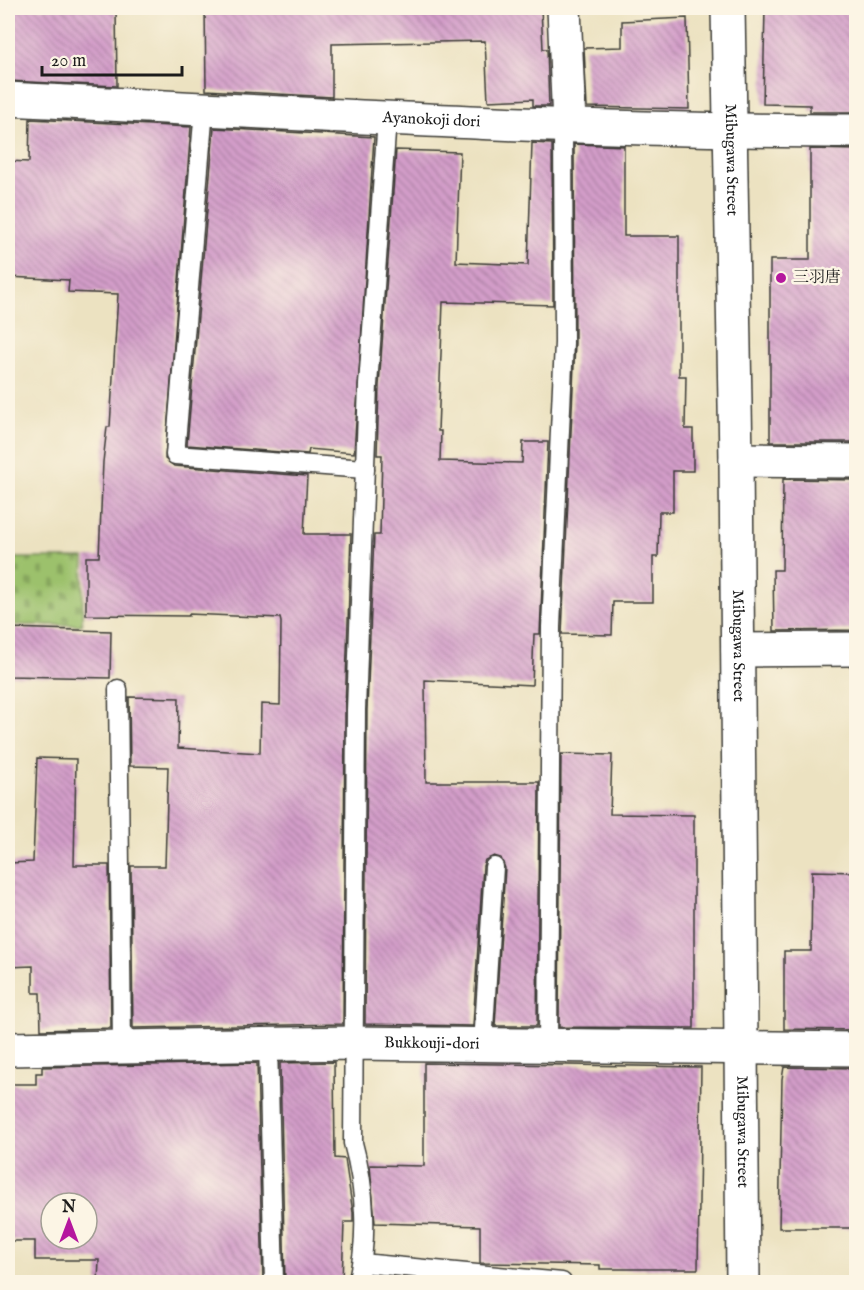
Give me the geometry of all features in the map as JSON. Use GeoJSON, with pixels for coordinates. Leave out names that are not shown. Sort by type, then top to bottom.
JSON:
{"type":"FeatureCollection","features":[{"type":"Feature","properties":{"kind":"street"},"geometry":{"type":"LineString","coordinates":[[564,8],[566,125]]}},
{"type":"Feature","properties":{"kind":"street","name":"Mibugawa Street"},"geometry":{"type":"LineString","coordinates":[[728,8],[736,460],[743,1282]]}},
{"type":"Feature","properties":{"kind":"street","name":"Ayanokoji dori"},"geometry":{"type":"LineString","coordinates":[[8,99],[387,119],[730,131],[856,131]]}},
{"type":"Feature","properties":{"kind":"street"},"geometry":{"type":"LineString","coordinates":[[736,460],[856,461]]}},
{"type":"Feature","properties":{"kind":"street"},"geometry":{"type":"LineString","coordinates":[[738,650],[856,649]]}},
{"type":"Feature","properties":{"kind":"street","name":"Bukkouji-dori"},"geometry":{"type":"LineString","coordinates":[[8,1048],[352,1044],[856,1049]]}},
{"type":"Feature","properties":{"kind":"lane"},"geometry":{"type":"LineString","coordinates":[[204,109],[175,455],[365,469]]}},
{"type":"Feature","properties":{"kind":"lane"},"geometry":{"type":"LineString","coordinates":[[357,1282],[362,1263],[362,1176],[353,1143],[356,710],[368,385],[387,119]]}},
{"type":"Feature","properties":{"kind":"lane"},"geometry":{"type":"LineString","coordinates":[[548,1047],[551,627],[564,343],[566,125]]}},
{"type":"Feature","properties":{"kind":"lane"},"geometry":{"type":"LineString","coordinates":[[118,689],[122,1047]]}},
{"type":"Feature","properties":{"kind":"lane"},"geometry":{"type":"LineString","coordinates":[[483,1045],[494,867]]}},
{"type":"Feature","properties":{"kind":"lane"},"geometry":{"type":"LineString","coordinates":[[268,1044],[274,1282]]}},
{"type":"Feature","properties":{"kind":"lane"},"geometry":{"type":"LineString","coordinates":[[362,1263],[562,1282]]}},
{"type":"Feature","properties":{"kind":"green space"},"geometry":{"type":"Polygon","coordinates":[[[8,558],[84,558],[82,625],[8,625],[8,558]]]}},
{"type":"Feature","properties":{"kind":"building"},"geometry":{"type":"Polygon","coordinates":[[[8,8],[116,8],[117,86],[8,81],[8,8]]]}},
{"type":"Feature","properties":{"kind":"building"},"geometry":{"type":"Polygon","coordinates":[[[205,8],[541,8],[543,49],[547,49],[549,106],[533,106],[533,99],[488,101],[485,41],[332,44],[332,97],[206,90],[205,8]]]}},
{"type":"Feature","properties":{"kind":"building"},"geometry":{"type":"Polygon","coordinates":[[[765,8],[856,8],[856,112],[810,112],[810,105],[763,104],[765,8]]]}},
{"type":"Feature","properties":{"kind":"building"},"geometry":{"type":"Polygon","coordinates":[[[687,18],[689,109],[587,107],[584,48],[622,47],[622,21],[687,18]]]}},
{"type":"Feature","properties":{"kind":"building"},"geometry":{"type":"Polygon","coordinates":[[[30,119],[191,127],[165,459],[174,466],[307,476],[304,534],[351,534],[345,710],[343,1024],[133,1028],[131,866],[165,866],[168,767],[130,766],[129,697],[179,698],[178,748],[260,753],[261,704],[280,705],[281,622],[280,618],[189,614],[189,616],[86,615],[86,557],[99,557],[103,462],[107,427],[110,427],[118,294],[68,292],[69,280],[8,277],[8,161],[29,162],[30,119]]]}},
{"type":"Feature","properties":{"kind":"building"},"geometry":{"type":"Polygon","coordinates":[[[214,128],[374,137],[354,453],[309,449],[308,454],[187,445],[214,128]]]}},
{"type":"Feature","properties":{"kind":"building"},"geometry":{"type":"Polygon","coordinates":[[[532,143],[552,144],[553,305],[443,302],[438,431],[441,431],[440,461],[522,463],[523,442],[548,442],[540,634],[534,634],[532,685],[425,680],[426,782],[539,782],[537,1026],[495,1026],[505,868],[501,858],[494,856],[485,860],[483,866],[473,1026],[365,1024],[367,710],[374,535],[380,535],[382,455],[377,455],[379,386],[396,150],[460,152],[456,262],[528,265],[532,143]]]}},
{"type":"Feature","properties":{"kind":"building"},"geometry":{"type":"Polygon","coordinates":[[[574,144],[624,146],[624,236],[679,236],[679,376],[686,376],[685,429],[693,429],[693,471],[673,471],[673,512],[659,512],[658,557],[653,557],[653,602],[613,602],[612,635],[562,634],[575,343],[574,144]]]}},
{"type":"Feature","properties":{"kind":"building"},"geometry":{"type":"Polygon","coordinates":[[[810,149],[856,150],[856,442],[770,442],[770,260],[810,260],[810,149]]]}},
{"type":"Feature","properties":{"kind":"building"},"geometry":{"type":"Polygon","coordinates":[[[783,479],[856,480],[856,630],[774,631],[773,570],[782,570],[783,479]]]}},
{"type":"Feature","properties":{"kind":"building"},"geometry":{"type":"Polygon","coordinates":[[[8,628],[111,631],[110,678],[8,676],[8,628]]]}},
{"type":"Feature","properties":{"kind":"building"},"geometry":{"type":"Polygon","coordinates":[[[561,754],[612,755],[610,814],[694,815],[694,1028],[559,1027],[561,754]]]}},
{"type":"Feature","properties":{"kind":"building"},"geometry":{"type":"Polygon","coordinates":[[[37,758],[76,759],[74,865],[109,865],[111,1028],[41,1030],[40,993],[33,993],[33,966],[8,967],[8,863],[33,862],[37,758]]]}},
{"type":"Feature","properties":{"kind":"building"},"geometry":{"type":"Polygon","coordinates":[[[812,871],[856,872],[856,1030],[784,1029],[784,951],[811,951],[812,871]]]}},
{"type":"Feature","properties":{"kind":"building"},"geometry":{"type":"Polygon","coordinates":[[[334,1062],[335,1158],[345,1159],[353,1213],[353,1222],[344,1222],[342,1282],[285,1282],[280,1063],[334,1062]]]}},
{"type":"Feature","properties":{"kind":"building"},"geometry":{"type":"Polygon","coordinates":[[[257,1063],[263,1282],[98,1282],[99,1260],[35,1260],[35,1241],[8,1241],[8,1084],[36,1084],[36,1073],[42,1073],[42,1067],[257,1063]]]}},
{"type":"Feature","properties":{"kind":"building"},"geometry":{"type":"Polygon","coordinates":[[[424,1063],[701,1067],[698,1269],[600,1269],[600,1265],[480,1263],[480,1226],[375,1223],[370,1165],[424,1166],[424,1063]]]}},
{"type":"Feature","properties":{"kind":"building"},"geometry":{"type":"Polygon","coordinates":[[[784,1067],[856,1068],[856,1228],[779,1228],[784,1067]]]}},
{"type":"Feature","properties":{"kind":"place","name":"三羽唐"},"geometry":{"type":"Point","coordinates":[781,278]}}]}
